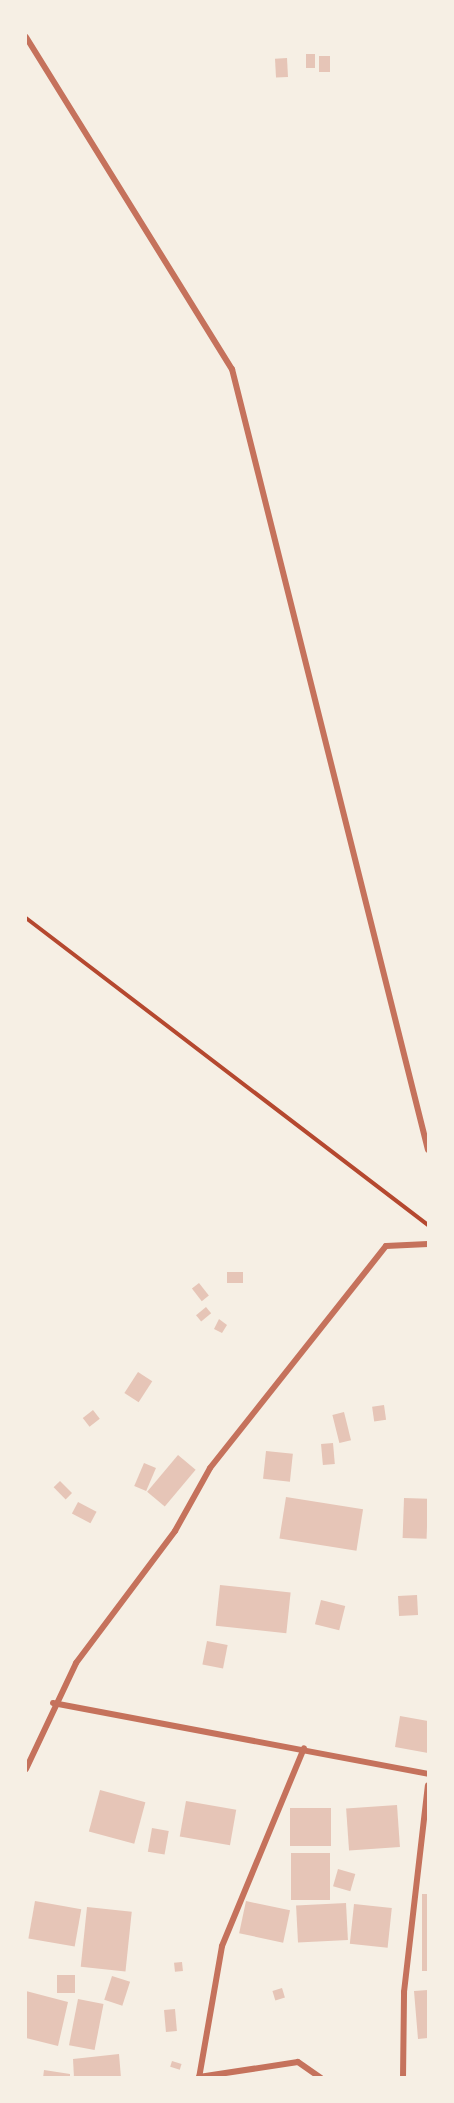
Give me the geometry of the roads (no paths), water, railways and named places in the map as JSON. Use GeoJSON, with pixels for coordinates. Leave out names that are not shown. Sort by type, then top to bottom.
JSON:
{"type":"FeatureCollection","features":[{"type":"Feature","properties":{"kind":"street"},"geometry":{"type":"LineString","coordinates":[[26,37],[232,369],[429,1150]]}},
{"type":"Feature","properties":{"kind":"street"},"geometry":{"type":"LineString","coordinates":[[26,1769],[53,1703],[76,1663],[175,1531],[210,1468],[386,1246],[429,1244]]}},
{"type":"Feature","properties":{"kind":"street"},"geometry":{"type":"LineString","coordinates":[[53,1703],[203,1736],[304,1748],[429,1774]]}},
{"type":"Feature","properties":{"kind":"street"},"geometry":{"type":"LineString","coordinates":[[304,1748],[222,1946],[199,2077],[298,2062],[321,2078]]}},
{"type":"Feature","properties":{"kind":"street"},"geometry":{"type":"LineString","coordinates":[[403,2078],[404,1992],[429,1785]]}}]}
